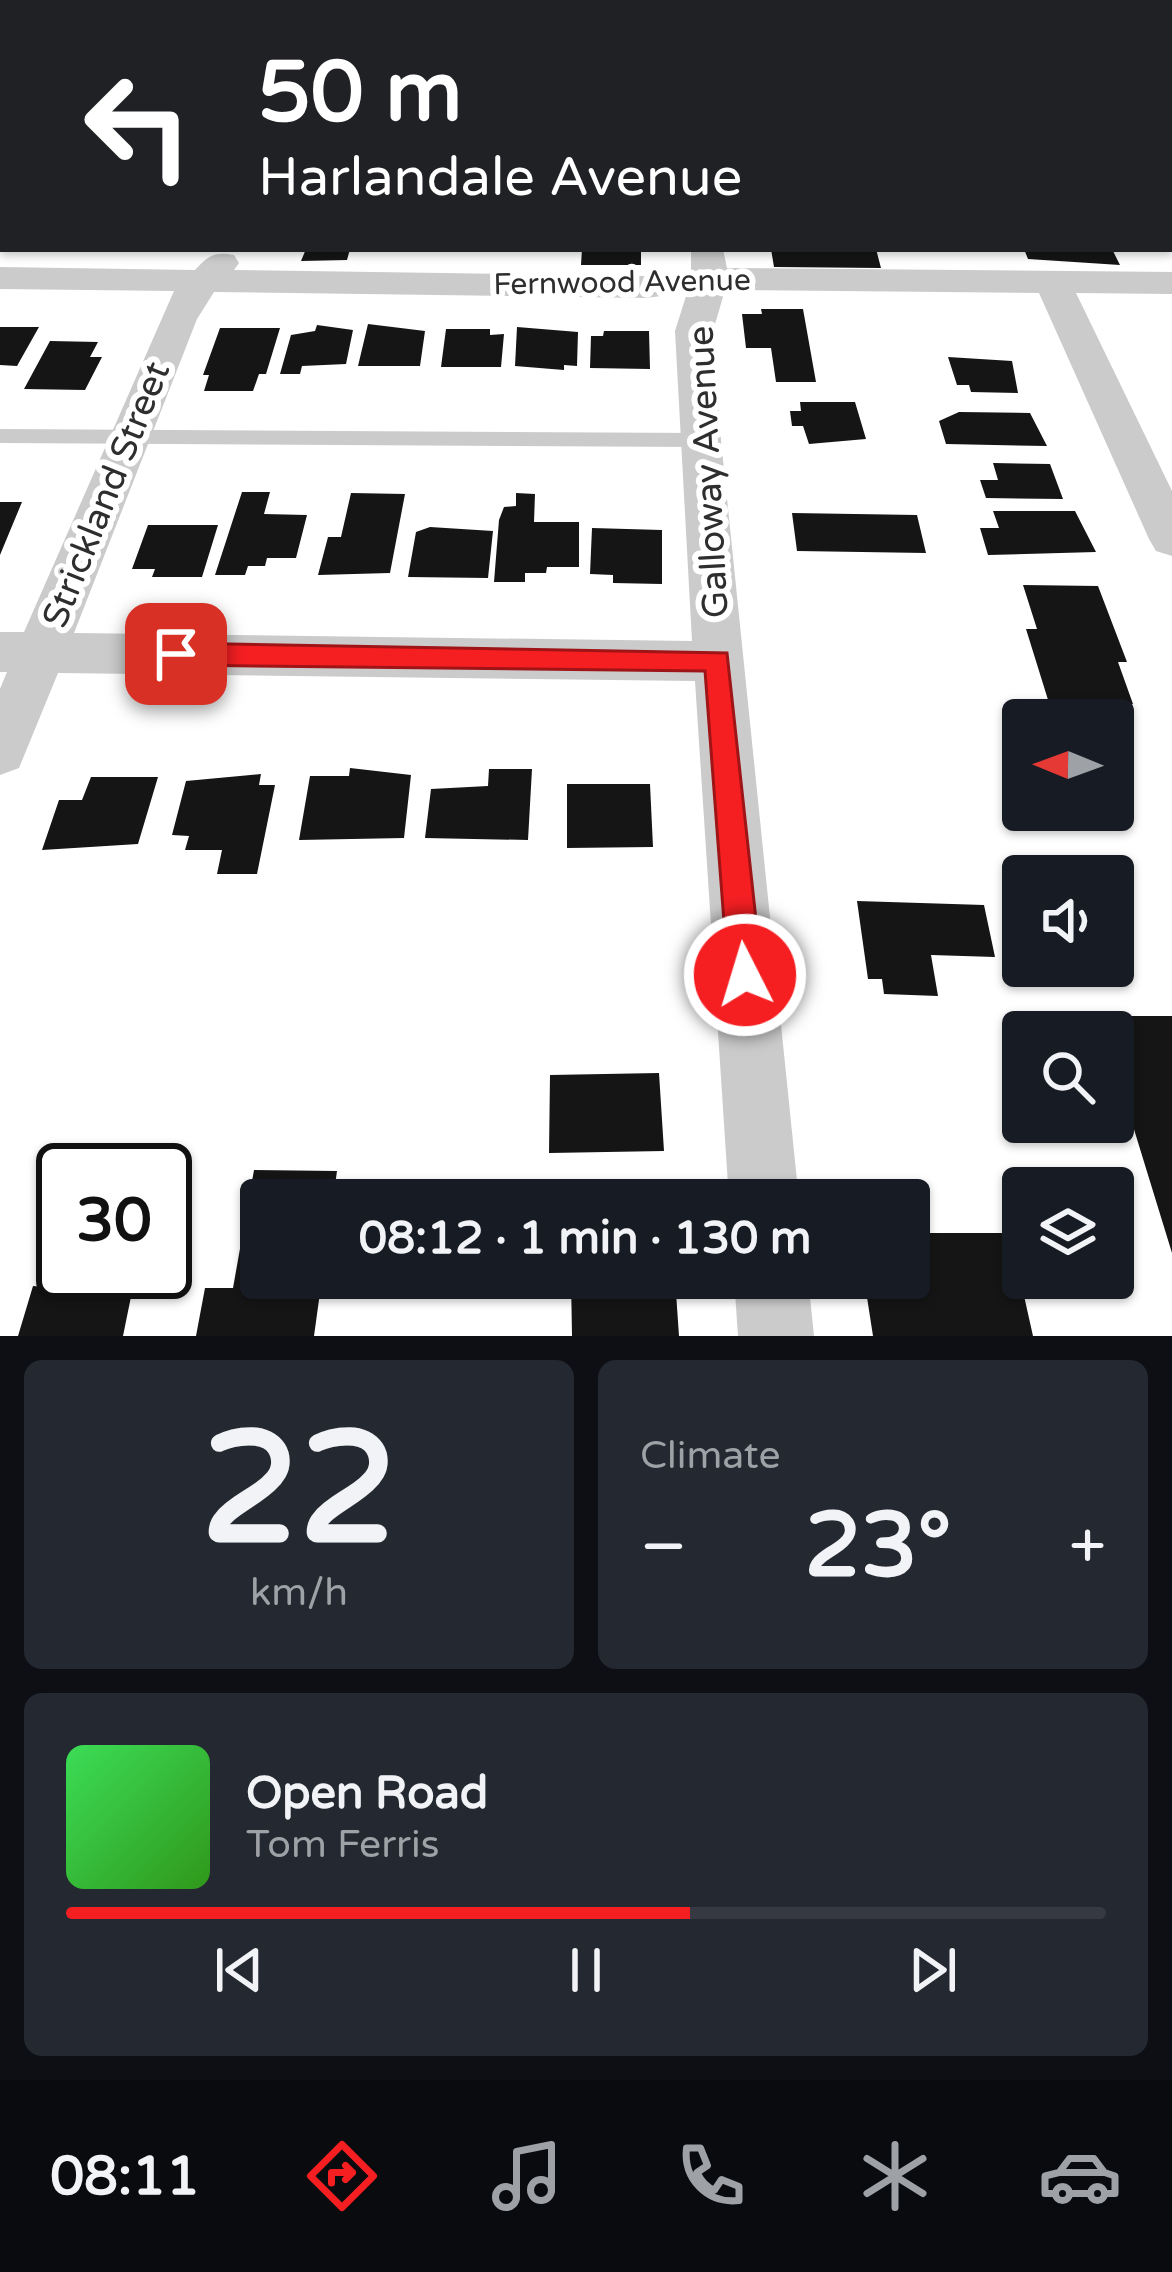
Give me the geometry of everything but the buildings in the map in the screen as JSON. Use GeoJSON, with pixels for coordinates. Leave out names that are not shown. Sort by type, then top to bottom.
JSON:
{"type":"FeatureCollection","features":[{"type":"Feature","properties":{"kind":"street","name":"Fernwood Avenue"},"geometry":{"type":"LineString","coordinates":[[0,278],[218,264],[645,287],[709,264],[1053,284],[1172,283]]}},
{"type":"Feature","properties":{"kind":"street","name":"Strickland Street"},"geometry":{"type":"LineString","coordinates":[[0,752],[20,652],[130,437],[178,319],[218,264]]}},
{"type":"Feature","properties":{"kind":"street","name":"Galloway Avenue"},"geometry":{"type":"LineString","coordinates":[[709,264],[694,331],[700,440],[762,1179]]}},
{"type":"Feature","properties":{"kind":"street"},"geometry":{"type":"LineString","coordinates":[[1053,284],[1172,538]]}},
{"type":"Feature","properties":{"kind":"street"},"geometry":{"type":"LineString","coordinates":[[20,652],[718,661]]}},
{"type":"Feature","properties":{"kind":"street"},"geometry":{"type":"LineString","coordinates":[[773,1299],[776,1336]]}},
{"type":"Feature","properties":{"kind":"lane"},"geometry":{"type":"LineString","coordinates":[[0,436],[700,440]]}},
{"type":"Feature","properties":{"kind":"route"},"geometry":{"type":"LineString","coordinates":[[176,654],[718,661],[745,975]]}}]}
